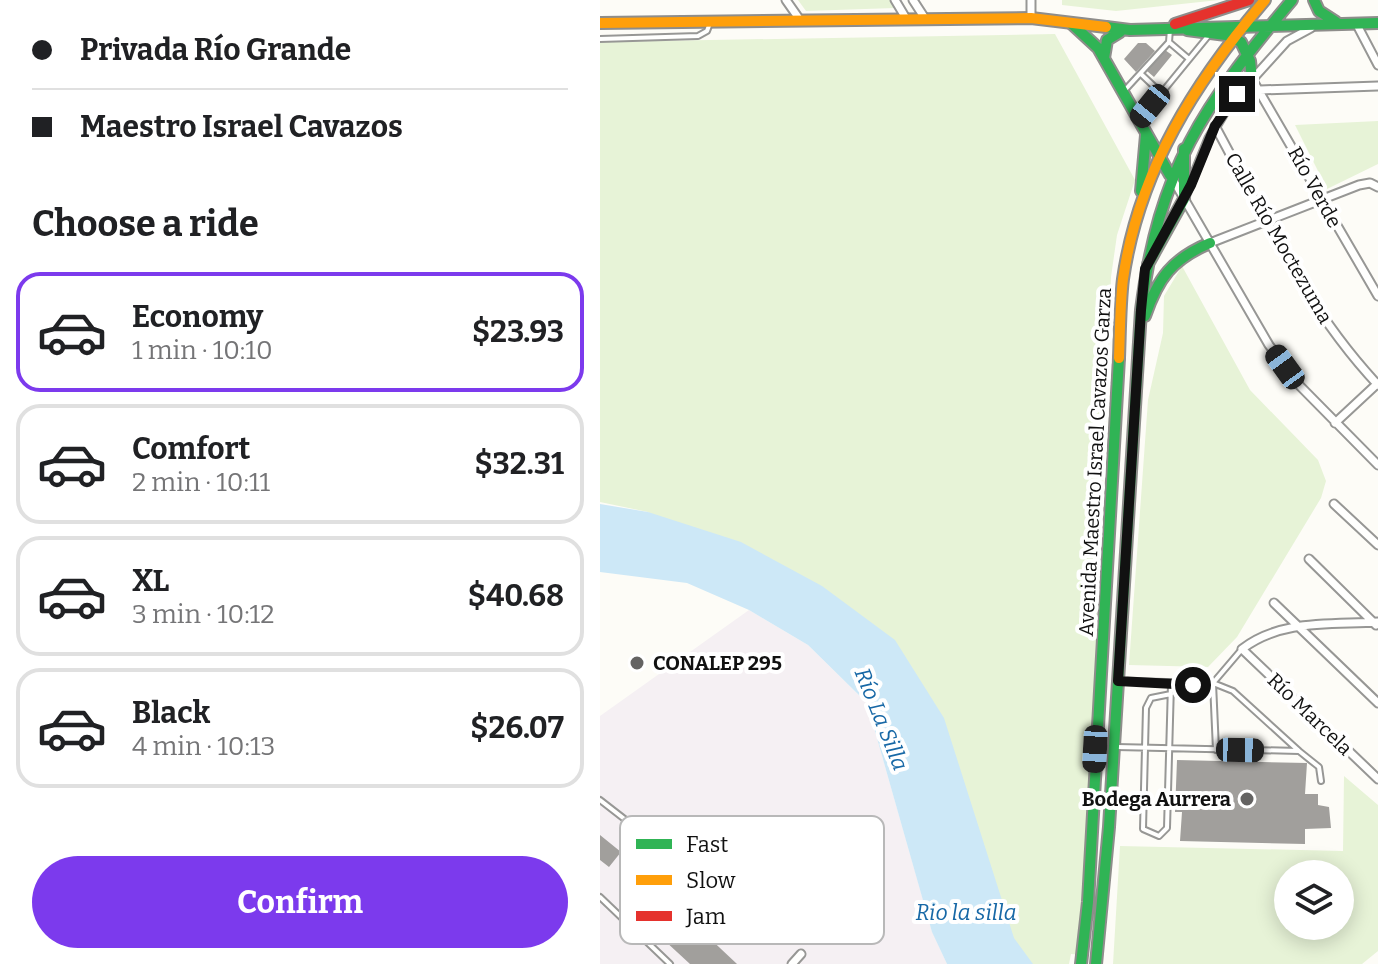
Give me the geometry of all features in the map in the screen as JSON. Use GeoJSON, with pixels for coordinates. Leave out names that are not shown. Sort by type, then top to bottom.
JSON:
{"type":"FeatureCollection","features":[{"type":"Feature","properties":{"kind":"main road"},"geometry":{"type":"LineString","coordinates":[[1174,26],[1249,0]]}},
{"type":"Feature","properties":{"kind":"main road","name":"Avenida Maestro Israel Cavazos Garza"},"geometry":{"type":"LineString","coordinates":[[1081,964],[1123,280],[1142,197],[1157,152],[1190,94],[1265,0]]}},
{"type":"Feature","properties":{"kind":"main road","name":"Avenida Maestro Israel Cavazos Garza"},"geometry":{"type":"LineString","coordinates":[[1096,964],[1106,861],[1145,269],[1170,175],[1191,130],[1250,50],[1292,0]]}},
{"type":"Feature","properties":{"kind":"main road"},"geometry":{"type":"LineString","coordinates":[[1314,0],[1319,11],[1338,23]]}},
{"type":"Feature","properties":{"kind":"main road"},"geometry":{"type":"LineString","coordinates":[[600,23],[1031,18],[1130,30],[1272,23],[1378,23]]}},
{"type":"Feature","properties":{"kind":"main road"},"geometry":{"type":"LineString","coordinates":[[1071,23],[1092,41],[1104,58],[1170,175]]}},
{"type":"Feature","properties":{"kind":"main road"},"geometry":{"type":"LineString","coordinates":[[1174,26],[1233,37],[1250,50],[1252,79]]}},
{"type":"Feature","properties":{"kind":"main road"},"geometry":{"type":"LineString","coordinates":[[1104,58],[1110,37],[1130,30]]}},
{"type":"Feature","properties":{"kind":"main road"},"geometry":{"type":"LineString","coordinates":[[1142,125],[1164,139],[1181,136],[1191,130]]}},
{"type":"Feature","properties":{"kind":"main road"},"geometry":{"type":"LineString","coordinates":[[1142,125],[1146,148],[1140,182],[1142,197]]}},
{"type":"Feature","properties":{"kind":"main road"},"geometry":{"type":"LineString","coordinates":[[1145,269],[1184,199],[1184,143]]}},
{"type":"Feature","properties":{"kind":"main road"},"geometry":{"type":"LineString","coordinates":[[1140,329],[1154,288],[1167,266],[1178,257],[1210,243]]}},
{"type":"Feature","properties":{"kind":"main road"},"geometry":{"type":"LineString","coordinates":[[1109,519],[1115,520],[1121,527],[1125,557]]}},
{"type":"Feature","properties":{"kind":"main road"},"geometry":{"type":"LineString","coordinates":[[1091,836],[1096,855],[1106,861]]}},
{"type":"Feature","properties":{"kind":"street"},"geometry":{"type":"LineString","coordinates":[[786,0],[800,20]]}},
{"type":"Feature","properties":{"kind":"street"},"geometry":{"type":"LineString","coordinates":[[895,0],[907,20]]}},
{"type":"Feature","properties":{"kind":"street"},"geometry":{"type":"LineString","coordinates":[[913,0],[926,20]]}},
{"type":"Feature","properties":{"kind":"street"},"geometry":{"type":"LineString","coordinates":[[1031,0],[1031,18]]}},
{"type":"Feature","properties":{"kind":"street"},"geometry":{"type":"LineString","coordinates":[[1184,199],[1215,126],[1287,41],[1320,23]]}},
{"type":"Feature","properties":{"kind":"street"},"geometry":{"type":"LineString","coordinates":[[1356,23],[1378,65]]}},
{"type":"Feature","properties":{"kind":"street","name":"Río Verde"},"geometry":{"type":"LineString","coordinates":[[1252,79],[1378,296]]}},
{"type":"Feature","properties":{"kind":"street"},"geometry":{"type":"LineString","coordinates":[[1260,90],[1378,86]]}},
{"type":"Feature","properties":{"kind":"street","name":"Calle Río Moctezuma"},"geometry":{"type":"LineString","coordinates":[[1215,126],[1328,325],[1378,384]]}},
{"type":"Feature","properties":{"kind":"street"},"geometry":{"type":"LineString","coordinates":[[1170,175],[1269,345],[1335,423],[1378,465]]}},
{"type":"Feature","properties":{"kind":"street"},"geometry":{"type":"LineString","coordinates":[[1210,243],[1364,183],[1377,186]]}},
{"type":"Feature","properties":{"kind":"street"},"geometry":{"type":"LineString","coordinates":[[1335,423],[1378,384]]}},
{"type":"Feature","properties":{"kind":"street"},"geometry":{"type":"LineString","coordinates":[[1334,504],[1378,545]]}},
{"type":"Feature","properties":{"kind":"street"},"geometry":{"type":"LineString","coordinates":[[1309,559],[1377,624]]}},
{"type":"Feature","properties":{"kind":"street"},"geometry":{"type":"LineString","coordinates":[[1274,603],[1378,703]]}},
{"type":"Feature","properties":{"kind":"street"},"geometry":{"type":"LineString","coordinates":[[1242,649],[1264,635],[1296,626],[1377,624]]}},
{"type":"Feature","properties":{"kind":"street","name":"Río Marcela"},"geometry":{"type":"LineString","coordinates":[[1242,649],[1378,779]]}},
{"type":"Feature","properties":{"kind":"street"},"geometry":{"type":"LineString","coordinates":[[792,964],[801,954]]}},
{"type":"Feature","properties":{"kind":"lane"},"geometry":{"type":"LineString","coordinates":[[600,39],[698,36],[707,31],[711,22]]}},
{"type":"Feature","properties":{"kind":"lane"},"geometry":{"type":"LineString","coordinates":[[1124,92],[1169,42],[1174,26]]}},
{"type":"Feature","properties":{"kind":"lane"},"geometry":{"type":"LineString","coordinates":[[1142,125],[1161,93],[1210,34]]}},
{"type":"Feature","properties":{"kind":"lane"},"geometry":{"type":"LineString","coordinates":[[1169,42],[1189,59]]}},
{"type":"Feature","properties":{"kind":"lane"},"geometry":{"type":"LineString","coordinates":[[1141,74],[1161,93]]}},
{"type":"Feature","properties":{"kind":"lane"},"geometry":{"type":"LineString","coordinates":[[1216,750],[1213,683],[1242,649]]}},
{"type":"Feature","properties":{"kind":"lane"},"geometry":{"type":"LineString","coordinates":[[1118,681],[1213,683],[1233,691],[1319,767],[1321,781]]}},
{"type":"Feature","properties":{"kind":"lane"},"geometry":{"type":"LineString","coordinates":[[1171,684],[1171,694],[1167,828],[1165,834],[1159,836],[1147,834],[1143,829],[1147,703],[1151,698],[1171,694]]}},
{"type":"Feature","properties":{"kind":"lane"},"geometry":{"type":"LineString","coordinates":[[1114,747],[1299,751]]}},
{"type":"Feature","properties":{"kind":"lane"},"geometry":{"type":"LineString","coordinates":[[600,800],[621,816]]}},
{"type":"Feature","properties":{"kind":"lane"},"geometry":{"type":"LineString","coordinates":[[600,897],[620,916]]}},
{"type":"Feature","properties":{"kind":"lane"},"geometry":{"type":"LineString","coordinates":[[649,944],[670,964]]}},
{"type":"Feature","properties":{"kind":"shaded area"},"geometry":{"type":"Polygon","coordinates":[[[749,610],[808,645],[867,703],[932,931],[947,964],[600,964],[600,716],[749,610]]]}},
{"type":"Feature","properties":{"kind":"green space"},"geometry":{"type":"Polygon","coordinates":[[[798,0],[890,0],[895,8],[806,11],[798,0]]]}},
{"type":"Feature","properties":{"kind":"green space"},"geometry":{"type":"Polygon","coordinates":[[[1062,0],[1219,0],[1116,11],[1062,5],[1062,0]]]}},
{"type":"Feature","properties":{"kind":"green space"},"geometry":{"type":"Polygon","coordinates":[[[1055,34],[1135,180],[1117,235],[1111,277],[1083,955],[1071,954],[1069,964],[994,964],[912,697],[648,512],[600,502],[600,42],[1055,34]]]}},
{"type":"Feature","properties":{"kind":"green space"},"geometry":{"type":"Polygon","coordinates":[[[1378,121],[1378,164],[1327,189],[1295,125],[1378,121]]]}},
{"type":"Feature","properties":{"kind":"green space"},"geometry":{"type":"Polygon","coordinates":[[[1182,266],[1250,390],[1318,460],[1326,481],[1321,498],[1237,637],[1208,667],[1129,665],[1148,400],[1163,333],[1164,296],[1182,266]]]}},
{"type":"Feature","properties":{"kind":"green space"},"geometry":{"type":"Polygon","coordinates":[[[1344,776],[1378,805],[1378,951],[1362,964],[1113,964],[1120,846],[1343,851],[1344,776]]]}},
{"type":"Feature","properties":{"kind":"water","name":"Rio la silla"},"geometry":{"type":"Polygon","coordinates":[[[600,504],[648,512],[741,542],[822,586],[895,640],[944,718],[1014,938],[1033,964],[947,964],[932,932],[867,703],[808,645],[749,610],[687,583],[600,572],[600,504]]]}},
{"type":"Feature","properties":{"kind":"building"},"geometry":{"type":"Polygon","coordinates":[[[1138,43],[1146,43],[1155,51],[1136,72],[1124,59],[1138,43]]]}},
{"type":"Feature","properties":{"kind":"building"},"geometry":{"type":"Polygon","coordinates":[[[1165,50],[1172,55],[1154,77],[1147,71],[1165,50]]]}},
{"type":"Feature","properties":{"kind":"building","name":"Bodega Aurrera"},"geometry":{"type":"Polygon","coordinates":[[[1177,760],[1307,763],[1305,794],[1318,794],[1318,805],[1329,807],[1331,828],[1305,829],[1305,844],[1180,841],[1182,812],[1175,812],[1177,760]]]}},
{"type":"Feature","properties":{"kind":"building"},"geometry":{"type":"Polygon","coordinates":[[[600,835],[620,853],[609,867],[600,860],[600,835]]]}},
{"type":"Feature","properties":{"kind":"building"},"geometry":{"type":"Polygon","coordinates":[[[668,944],[716,944],[737,964],[690,964],[668,944]]]}},
{"type":"Feature","properties":{"kind":"traffic: fast"},"geometry":{"type":"LineString","coordinates":[[1096,964],[1109,827],[1141,310],[1149,261],[1173,178],[1190,142],[1233,73],[1292,0]]}},
{"type":"Feature","properties":{"kind":"traffic: fast"},"geometry":{"type":"LineString","coordinates":[[1314,0],[1319,11],[1336,22]]}},
{"type":"Feature","properties":{"kind":"traffic: fast"},"geometry":{"type":"LineString","coordinates":[[1106,27],[1130,30],[1378,23]]}},
{"type":"Feature","properties":{"kind":"traffic: fast"},"geometry":{"type":"LineString","coordinates":[[1072,24],[1098,48],[1170,175]]}},
{"type":"Feature","properties":{"kind":"traffic: fast"},"geometry":{"type":"LineString","coordinates":[[1187,30],[1226,35],[1241,42],[1250,61],[1252,79]]}},
{"type":"Feature","properties":{"kind":"traffic: fast"},"geometry":{"type":"LineString","coordinates":[[1104,58],[1107,40],[1120,32]]}},
{"type":"Feature","properties":{"kind":"traffic: fast"},"geometry":{"type":"LineString","coordinates":[[1141,191],[1146,135]]}},
{"type":"Feature","properties":{"kind":"traffic: fast"},"geometry":{"type":"LineString","coordinates":[[1148,264],[1184,199],[1184,149]]}},
{"type":"Feature","properties":{"kind":"traffic: fast"},"geometry":{"type":"LineString","coordinates":[[1145,316],[1155,291],[1168,271],[1186,256],[1210,243]]}},
{"type":"Feature","properties":{"kind":"traffic: fast"},"geometry":{"type":"LineString","coordinates":[[1081,964],[1088,902],[1119,358]]}},
{"type":"Feature","properties":{"kind":"traffic: slow"},"geometry":{"type":"LineString","coordinates":[[1119,358],[1123,279],[1142,201],[1157,164],[1194,96],[1239,31],[1265,0]]}},
{"type":"Feature","properties":{"kind":"traffic: slow"},"geometry":{"type":"LineString","coordinates":[[600,23],[1031,18],[1106,27]]}},
{"type":"Feature","properties":{"kind":"traffic: jam"},"geometry":{"type":"LineString","coordinates":[[1175,24],[1249,0]]}},
{"type":"Feature","properties":{"kind":"place","name":"CONALEP 295"},"geometry":{"type":"Point","coordinates":[637,663]}},
{"type":"Feature","properties":{"kind":"place","name":"Bodega Aurrera"},"geometry":{"type":"Point","coordinates":[1247,799]}},
{"type":"Feature","properties":{"kind":"route"},"geometry":{"type":"LineString","coordinates":[[1193,685],[1118,681],[1141,310],[1145,269],[1191,185],[1215,126],[1237,94]]}},
{"type":"Feature","properties":{"kind":"water label","name":"Río La Silla"},"geometry":{"type":"Point","coordinates":[882,719]}}]}
